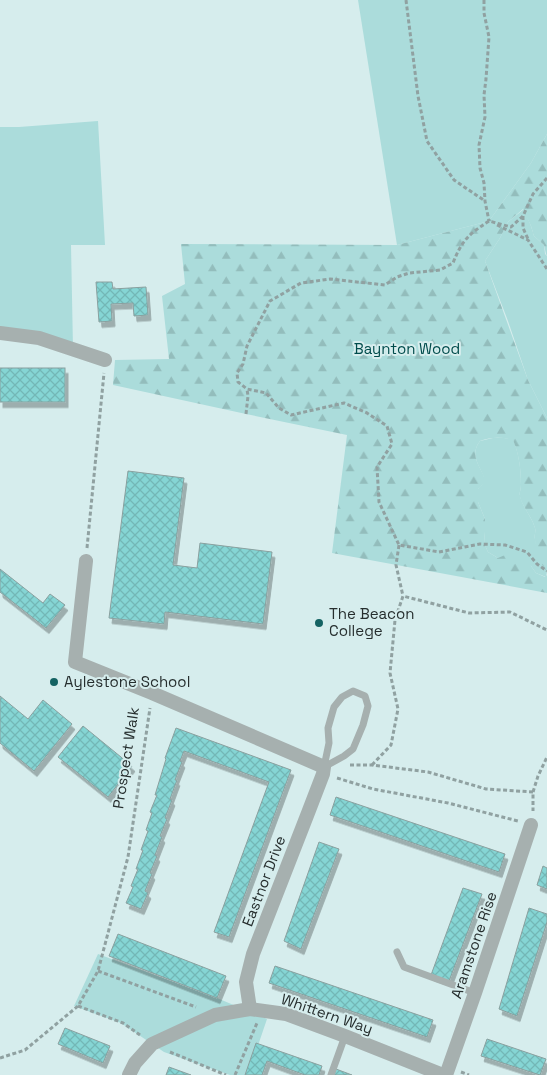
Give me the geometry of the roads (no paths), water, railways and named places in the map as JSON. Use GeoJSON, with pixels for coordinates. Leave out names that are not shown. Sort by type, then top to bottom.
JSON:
{"type":"FeatureCollection","features":[{"type":"Feature","properties":{"kind":"street"},"geometry":{"type":"LineString","coordinates":[[0,333],[40,338],[105,360]]}},
{"type":"Feature","properties":{"kind":"street","name":"Prospect Walk"},"geometry":{"type":"LineString","coordinates":[[86,561],[75,662],[152,693],[323,770]]}},
{"type":"Feature","properties":{"kind":"street","name":"Eastnor Drive"},"geometry":{"type":"LineString","coordinates":[[256,1010],[246,982],[253,954],[323,770]]}},
{"type":"Feature","properties":{"kind":"street","name":"Aramstone Rise"},"geometry":{"type":"LineString","coordinates":[[444,1075],[475,993],[531,825]]}},
{"type":"Feature","properties":{"kind":"street","name":"Whittern Way"},"geometry":{"type":"LineString","coordinates":[[129,1075],[135,1063],[152,1044],[215,1015],[256,1010],[286,1014],[444,1075]]}},
{"type":"Feature","properties":{"kind":"lane"},"geometry":{"type":"LineString","coordinates":[[353,691],[365,696],[368,706],[353,749],[323,770],[329,743],[328,728],[334,707],[342,697],[353,691]]}},
{"type":"Feature","properties":{"kind":"lane"},"geometry":{"type":"LineString","coordinates":[[397,952],[404,966],[475,993]]}},
{"type":"Feature","properties":{"kind":"lane"},"geometry":{"type":"LineString","coordinates":[[331,1075],[345,1036]]}},
{"type":"Feature","properties":{"kind":"place","name":"The Beacon College"},"geometry":{"type":"Point","coordinates":[319,623]}},
{"type":"Feature","properties":{"kind":"place","name":"Aylestone School"},"geometry":{"type":"Point","coordinates":[54,682]}},
{"type":"Feature","properties":{"kind":"park label","name":"Baynton Wood"},"geometry":{"type":"Point","coordinates":[407,349]}}]}
